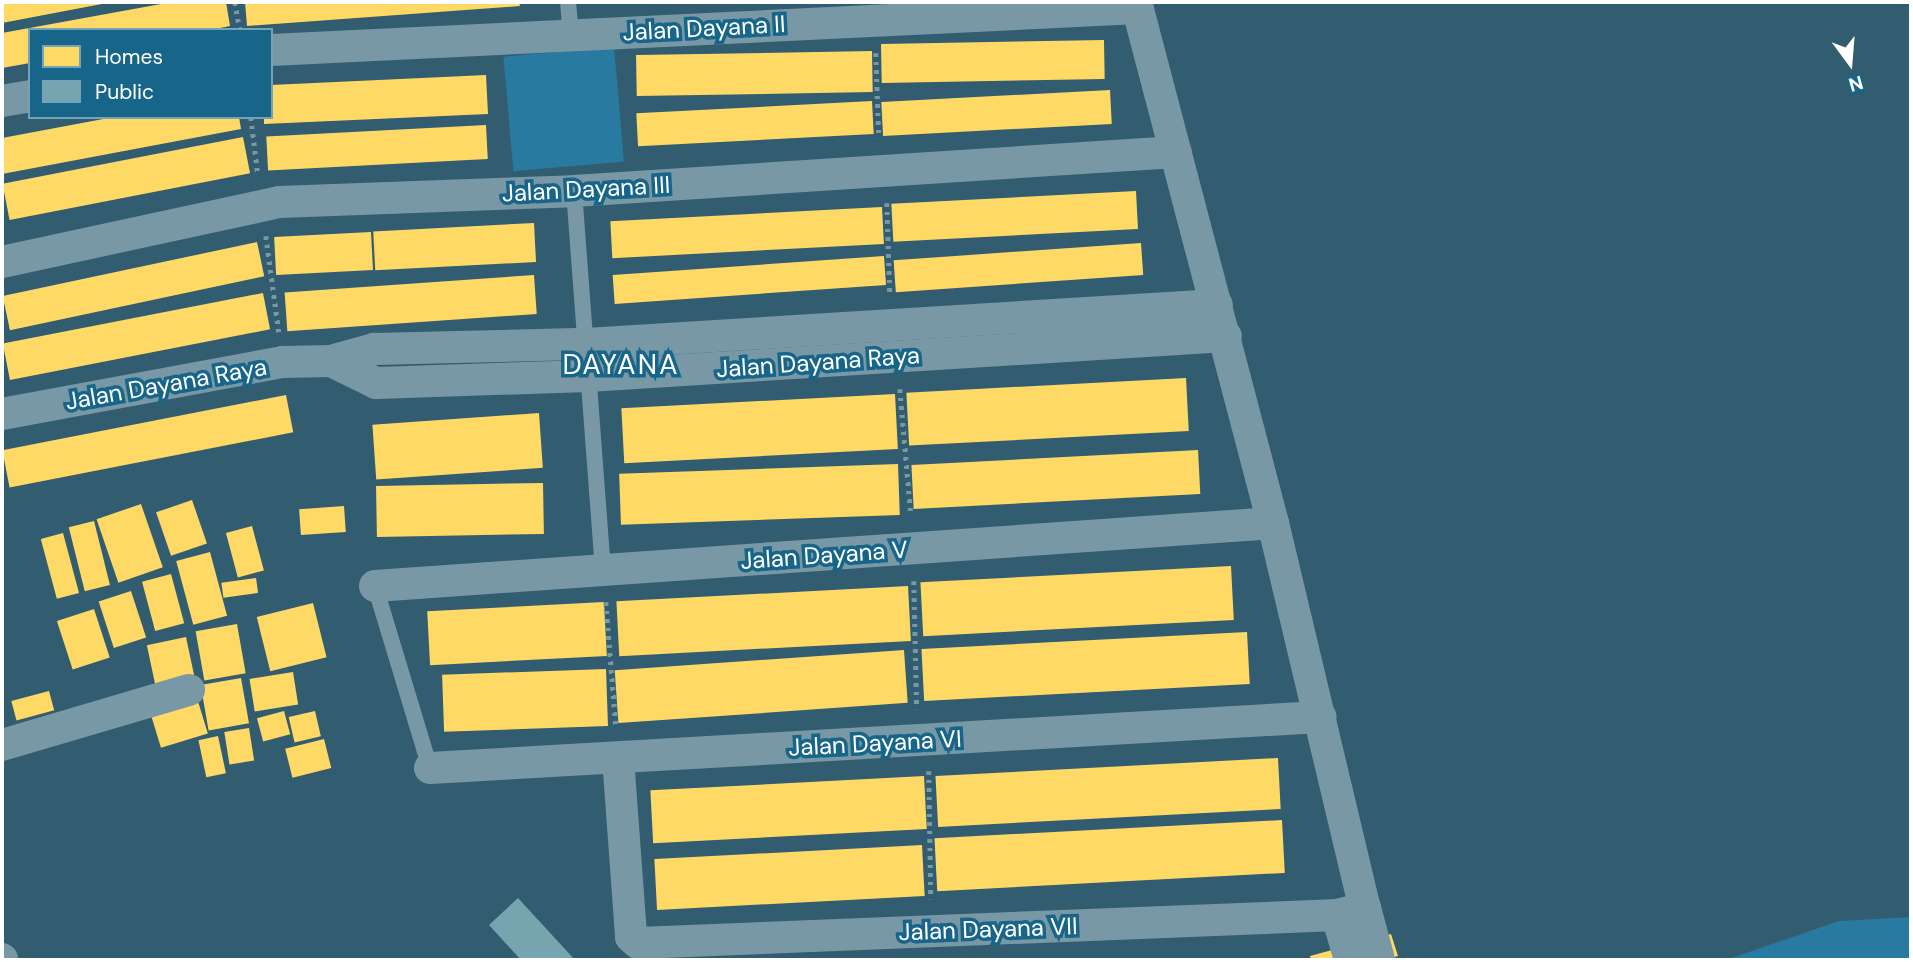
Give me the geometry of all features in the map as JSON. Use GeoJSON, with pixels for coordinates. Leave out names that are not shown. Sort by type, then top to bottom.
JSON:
{"type":"FeatureCollection","features":[{"type":"Feature","properties":{"kind":"street","name":"Jalan Dayana II"},"geometry":{"type":"LineString","coordinates":[[273,50],[1137,5]]}},
{"type":"Feature","properties":{"kind":"street"},"geometry":{"type":"LineString","coordinates":[[1137,5],[1226,336],[1321,718],[1351,912],[1350,960]]}},
{"type":"Feature","properties":{"kind":"street"},"geometry":{"type":"LineString","coordinates":[[2,101],[28,96]]}},
{"type":"Feature","properties":{"kind":"street","name":"Jalan Dayana III"},"geometry":{"type":"LineString","coordinates":[[2,262],[279,202],[574,191],[1176,152]]}},
{"type":"Feature","properties":{"kind":"street","name":"Jalan Dayana Raya"},"geometry":{"type":"LineString","coordinates":[[2,414],[283,362],[331,361],[374,349],[586,344],[1217,305]]}},
{"type":"Feature","properties":{"kind":"street","name":"Jalan Dayana Raya"},"geometry":{"type":"LineString","coordinates":[[331,361],[376,383],[588,376],[1226,336]]}},
{"type":"Feature","properties":{"kind":"street","name":"Jalan Dayana V"},"geometry":{"type":"LineString","coordinates":[[375,586],[1273,523]]}},
{"type":"Feature","properties":{"kind":"street"},"geometry":{"type":"LineString","coordinates":[[2,745],[189,690]]}},
{"type":"Feature","properties":{"kind":"street","name":"Jalan Dayana VI"},"geometry":{"type":"LineString","coordinates":[[430,768],[1321,718]]}},
{"type":"Feature","properties":{"kind":"street","name":"Jalan Dayana VII"},"geometry":{"type":"LineString","coordinates":[[618,758],[631,937],[638,943],[1351,912]]}},
{"type":"Feature","properties":{"kind":"street"},"geometry":{"type":"LineString","coordinates":[[1351,912],[1379,960]]}},
{"type":"Feature","properties":{"kind":"lane"},"geometry":{"type":"LineString","coordinates":[[568,2],[571,35]]}},
{"type":"Feature","properties":{"kind":"lane"},"geometry":{"type":"LineString","coordinates":[[574,191],[603,570]]}},
{"type":"Feature","properties":{"kind":"lane"},"geometry":{"type":"LineString","coordinates":[[375,586],[430,768]]}},
{"type":"Feature","properties":{"kind":"path"},"geometry":{"type":"LineString","coordinates":[[234,2],[240,28]]}},
{"type":"Feature","properties":{"kind":"path"},"geometry":{"type":"LineString","coordinates":[[603,570],[618,758]]}},
{"type":"Feature","properties":{"kind":"path"},"geometry":{"type":"LineString","coordinates":[[929,740],[931,931]]}},
{"type":"Feature","properties":{"kind":"shaded area"},"geometry":{"type":"Polygon","coordinates":[[[614,47],[624,162],[513,171],[503,57],[614,47]]]}},
{"type":"Feature","properties":{"kind":"shaded area"},"geometry":{"type":"Polygon","coordinates":[[[1911,917],[1911,960],[1726,960],[1839,921],[1911,917]]]}},
{"type":"Feature","properties":{"kind":"building: Homes"},"geometry":{"type":"Polygon","coordinates":[[[2,2],[107,2],[107,3],[2,23],[2,2]]]}},
{"type":"Feature","properties":{"kind":"building: Homes"},"geometry":{"type":"Polygon","coordinates":[[[172,2],[226,2],[230,26],[220,28],[29,28],[172,2]]]}},
{"type":"Feature","properties":{"kind":"building: Homes"},"geometry":{"type":"Polygon","coordinates":[[[245,2],[519,2],[520,6],[247,26],[245,2]]]}},
{"type":"Feature","properties":{"kind":"building: Homes"},"geometry":{"type":"Polygon","coordinates":[[[28,28],[28,63],[2,68],[2,33],[28,28]]]}},
{"type":"Feature","properties":{"kind":"building: Homes"},"geometry":{"type":"Polygon","coordinates":[[[1104,40],[1105,79],[882,83],[881,44],[1104,40]]]}},
{"type":"Feature","properties":{"kind":"building: Homes"},"geometry":{"type":"Polygon","coordinates":[[[872,51],[873,92],[637,96],[636,55],[872,51]]]}},
{"type":"Feature","properties":{"kind":"building: Homes"},"geometry":{"type":"Polygon","coordinates":[[[486,75],[488,114],[264,124],[264,119],[273,119],[273,85],[486,75]]]}},
{"type":"Feature","properties":{"kind":"building: Homes"},"geometry":{"type":"Polygon","coordinates":[[[1110,90],[1112,124],[883,136],[881,102],[1110,90]]]}},
{"type":"Feature","properties":{"kind":"building: Homes"},"geometry":{"type":"Polygon","coordinates":[[[872,101],[874,134],[638,146],[636,113],[872,101]]]}},
{"type":"Feature","properties":{"kind":"building: Homes"},"geometry":{"type":"Polygon","coordinates":[[[103,119],[239,119],[241,129],[2,174],[2,138],[103,119]]]}},
{"type":"Feature","properties":{"kind":"building: Homes"},"geometry":{"type":"Polygon","coordinates":[[[486,125],[488,159],[268,170],[266,137],[486,125]]]}},
{"type":"Feature","properties":{"kind":"building: Homes"},"geometry":{"type":"Polygon","coordinates":[[[243,137],[250,173],[10,220],[3,184],[243,137]]]}},
{"type":"Feature","properties":{"kind":"building: Homes"},"geometry":{"type":"Polygon","coordinates":[[[1136,191],[1138,229],[893,242],[891,204],[1136,191]]]}},
{"type":"Feature","properties":{"kind":"building: Homes"},"geometry":{"type":"Polygon","coordinates":[[[882,207],[884,244],[612,258],[610,221],[882,207]]]}},
{"type":"Feature","properties":{"kind":"building: Homes"},"geometry":{"type":"Polygon","coordinates":[[[534,223],[536,262],[375,270],[373,231],[534,223]]]}},
{"type":"Feature","properties":{"kind":"building: Homes"},"geometry":{"type":"Polygon","coordinates":[[[371,232],[373,270],[276,275],[274,237],[371,232]]]}},
{"type":"Feature","properties":{"kind":"building: Homes"},"geometry":{"type":"Polygon","coordinates":[[[257,242],[264,276],[10,330],[3,296],[257,242]]]}},
{"type":"Feature","properties":{"kind":"building: Homes"},"geometry":{"type":"Polygon","coordinates":[[[1141,243],[1143,275],[896,292],[894,260],[1141,243]]]}},
{"type":"Feature","properties":{"kind":"building: Homes"},"geometry":{"type":"Polygon","coordinates":[[[884,256],[886,285],[615,304],[613,275],[884,256]]]}},
{"type":"Feature","properties":{"kind":"building: Homes"},"geometry":{"type":"Polygon","coordinates":[[[534,275],[537,314],[287,331],[285,292],[534,275]]]}},
{"type":"Feature","properties":{"kind":"building: Homes"},"geometry":{"type":"Polygon","coordinates":[[[263,293],[270,329],[10,380],[3,344],[263,293]]]}},
{"type":"Feature","properties":{"kind":"building: Homes"},"geometry":{"type":"Polygon","coordinates":[[[1186,378],[1189,431],[909,446],[906,393],[1186,378]]]}},
{"type":"Feature","properties":{"kind":"building: Homes"},"geometry":{"type":"Polygon","coordinates":[[[895,394],[898,449],[624,463],[621,408],[895,394]]]}},
{"type":"Feature","properties":{"kind":"building: Homes"},"geometry":{"type":"Polygon","coordinates":[[[286,395],[293,432],[10,487],[2,450],[286,395]]]}},
{"type":"Feature","properties":{"kind":"building: Homes"},"geometry":{"type":"Polygon","coordinates":[[[539,413],[543,468],[376,480],[372,425],[539,413]]]}},
{"type":"Feature","properties":{"kind":"building: Homes"},"geometry":{"type":"Polygon","coordinates":[[[1198,450],[1200,494],[914,509],[911,465],[1198,450]]]}},
{"type":"Feature","properties":{"kind":"building: Homes"},"geometry":{"type":"Polygon","coordinates":[[[898,464],[900,515],[621,525],[619,474],[898,464]]]}},
{"type":"Feature","properties":{"kind":"building: Homes"},"geometry":{"type":"Polygon","coordinates":[[[543,483],[544,534],[377,537],[376,486],[543,483]]]}},
{"type":"Feature","properties":{"kind":"building: Homes"},"geometry":{"type":"Polygon","coordinates":[[[192,500],[207,543],[171,556],[156,512],[192,500]]]}},
{"type":"Feature","properties":{"kind":"building: Homes"},"geometry":{"type":"Polygon","coordinates":[[[141,504],[163,567],[118,583],[97,519],[141,504]]]}},
{"type":"Feature","properties":{"kind":"building: Homes"},"geometry":{"type":"Polygon","coordinates":[[[344,506],[346,532],[301,535],[299,509],[344,506]]]}},
{"type":"Feature","properties":{"kind":"building: Homes"},"geometry":{"type":"Polygon","coordinates":[[[94,521],[110,585],[85,591],[69,527],[94,521]]]}},
{"type":"Feature","properties":{"kind":"building: Homes"},"geometry":{"type":"Polygon","coordinates":[[[252,526],[264,570],[238,577],[226,533],[252,526]]]}},
{"type":"Feature","properties":{"kind":"building: Homes"},"geometry":{"type":"Polygon","coordinates":[[[63,533],[79,593],[57,599],[41,539],[63,533]]]}},
{"type":"Feature","properties":{"kind":"building: Homes"},"geometry":{"type":"Polygon","coordinates":[[[210,552],[227,616],[193,625],[176,561],[210,552]]]}},
{"type":"Feature","properties":{"kind":"building: Homes"},"geometry":{"type":"Polygon","coordinates":[[[1231,566],[1234,620],[923,636],[920,582],[1231,566]]]}},
{"type":"Feature","properties":{"kind":"building: Homes"},"geometry":{"type":"Polygon","coordinates":[[[171,574],[184,623],[155,631],[142,582],[171,574]]]}},
{"type":"Feature","properties":{"kind":"building: Homes"},"geometry":{"type":"Polygon","coordinates":[[[256,578],[258,593],[223,598],[221,583],[256,578]]]}},
{"type":"Feature","properties":{"kind":"building: Homes"},"geometry":{"type":"Polygon","coordinates":[[[908,586],[911,641],[619,656],[616,601],[908,586]]]}},
{"type":"Feature","properties":{"kind":"building: Homes"},"geometry":{"type":"Polygon","coordinates":[[[131,591],[146,638],[114,648],[99,602],[131,591]]]}},
{"type":"Feature","properties":{"kind":"building: Homes"},"geometry":{"type":"Polygon","coordinates":[[[604,602],[607,656],[430,665],[427,611],[604,602]]]}},
{"type":"Feature","properties":{"kind":"building: Homes"},"geometry":{"type":"Polygon","coordinates":[[[313,603],[327,657],[270,671],[257,617],[313,603]]]}},
{"type":"Feature","properties":{"kind":"building: Homes"},"geometry":{"type":"Polygon","coordinates":[[[94,609],[110,658],[73,670],[57,621],[94,609]]]}},
{"type":"Feature","properties":{"kind":"building: Homes"},"geometry":{"type":"Polygon","coordinates":[[[237,624],[246,673],[204,681],[196,631],[237,624]]]}},
{"type":"Feature","properties":{"kind":"building: Homes"},"geometry":{"type":"Polygon","coordinates":[[[1247,632],[1250,684],[924,701],[921,649],[1247,632]]]}},
{"type":"Feature","properties":{"kind":"building: Homes"},"geometry":{"type":"Polygon","coordinates":[[[186,637],[195,681],[156,689],[147,645],[186,637]]]}},
{"type":"Feature","properties":{"kind":"building: Homes"},"geometry":{"type":"Polygon","coordinates":[[[904,650],[908,703],[618,723],[615,670],[904,650]]]}},
{"type":"Feature","properties":{"kind":"building: Homes"},"geometry":{"type":"Polygon","coordinates":[[[606,669],[608,726],[444,732],[442,675],[606,669]]]}},
{"type":"Feature","properties":{"kind":"building: Homes"},"geometry":{"type":"Polygon","coordinates":[[[293,672],[298,705],[255,711],[250,679],[293,672]]]}},
{"type":"Feature","properties":{"kind":"building: Homes"},"geometry":{"type":"Polygon","coordinates":[[[241,678],[249,723],[209,730],[201,685],[241,678]]]}},
{"type":"Feature","properties":{"kind":"building: Homes"},"geometry":{"type":"Polygon","coordinates":[[[49,691],[54,710],[17,720],[11,701],[49,691]]]}},
{"type":"Feature","properties":{"kind":"building: Homes"},"geometry":{"type":"Polygon","coordinates":[[[197,698],[208,733],[161,748],[150,712],[197,698]]]}},
{"type":"Feature","properties":{"kind":"building: Homes"},"geometry":{"type":"Polygon","coordinates":[[[284,711],[290,734],[263,741],[257,718],[284,711]]]}},
{"type":"Feature","properties":{"kind":"building: Homes"},"geometry":{"type":"Polygon","coordinates":[[[315,711],[321,736],[295,742],[289,717],[315,711]]]}},
{"type":"Feature","properties":{"kind":"building: Homes"},"geometry":{"type":"Polygon","coordinates":[[[249,728],[254,761],[229,765],[224,732],[249,728]]]}},
{"type":"Feature","properties":{"kind":"building: Homes"},"geometry":{"type":"Polygon","coordinates":[[[218,736],[226,773],[206,777],[198,740],[218,736]]]}},
{"type":"Feature","properties":{"kind":"building: Homes"},"geometry":{"type":"Polygon","coordinates":[[[324,739],[331,768],[292,778],[285,749],[324,739]]]}},
{"type":"Feature","properties":{"kind":"building: Homes"},"geometry":{"type":"Polygon","coordinates":[[[1278,758],[1281,809],[938,827],[935,776],[1278,758]]]}},
{"type":"Feature","properties":{"kind":"building: Homes"},"geometry":{"type":"Polygon","coordinates":[[[924,776],[927,829],[653,843],[650,790],[924,776]]]}},
{"type":"Feature","properties":{"kind":"building: Homes"},"geometry":{"type":"Polygon","coordinates":[[[1282,820],[1285,873],[937,891],[934,838],[1282,820]]]}},
{"type":"Feature","properties":{"kind":"building: Homes"},"geometry":{"type":"Polygon","coordinates":[[[922,845],[925,896],[657,910],[654,859],[922,845]]]}},
{"type":"Feature","properties":{"kind":"building: Homes"},"geometry":{"type":"Polygon","coordinates":[[[1391,934],[1398,956],[1383,960],[1311,960],[1310,956],[1391,934]]]}},
{"type":"Feature","properties":{"kind":"building: Public"},"geometry":{"type":"Polygon","coordinates":[[[518,898],[575,960],[521,960],[489,925],[518,898]]]}},
{"type":"Feature","properties":{"kind":"district","name":"DAYANA"},"geometry":{"type":"Point","coordinates":[621,365]}}]}
